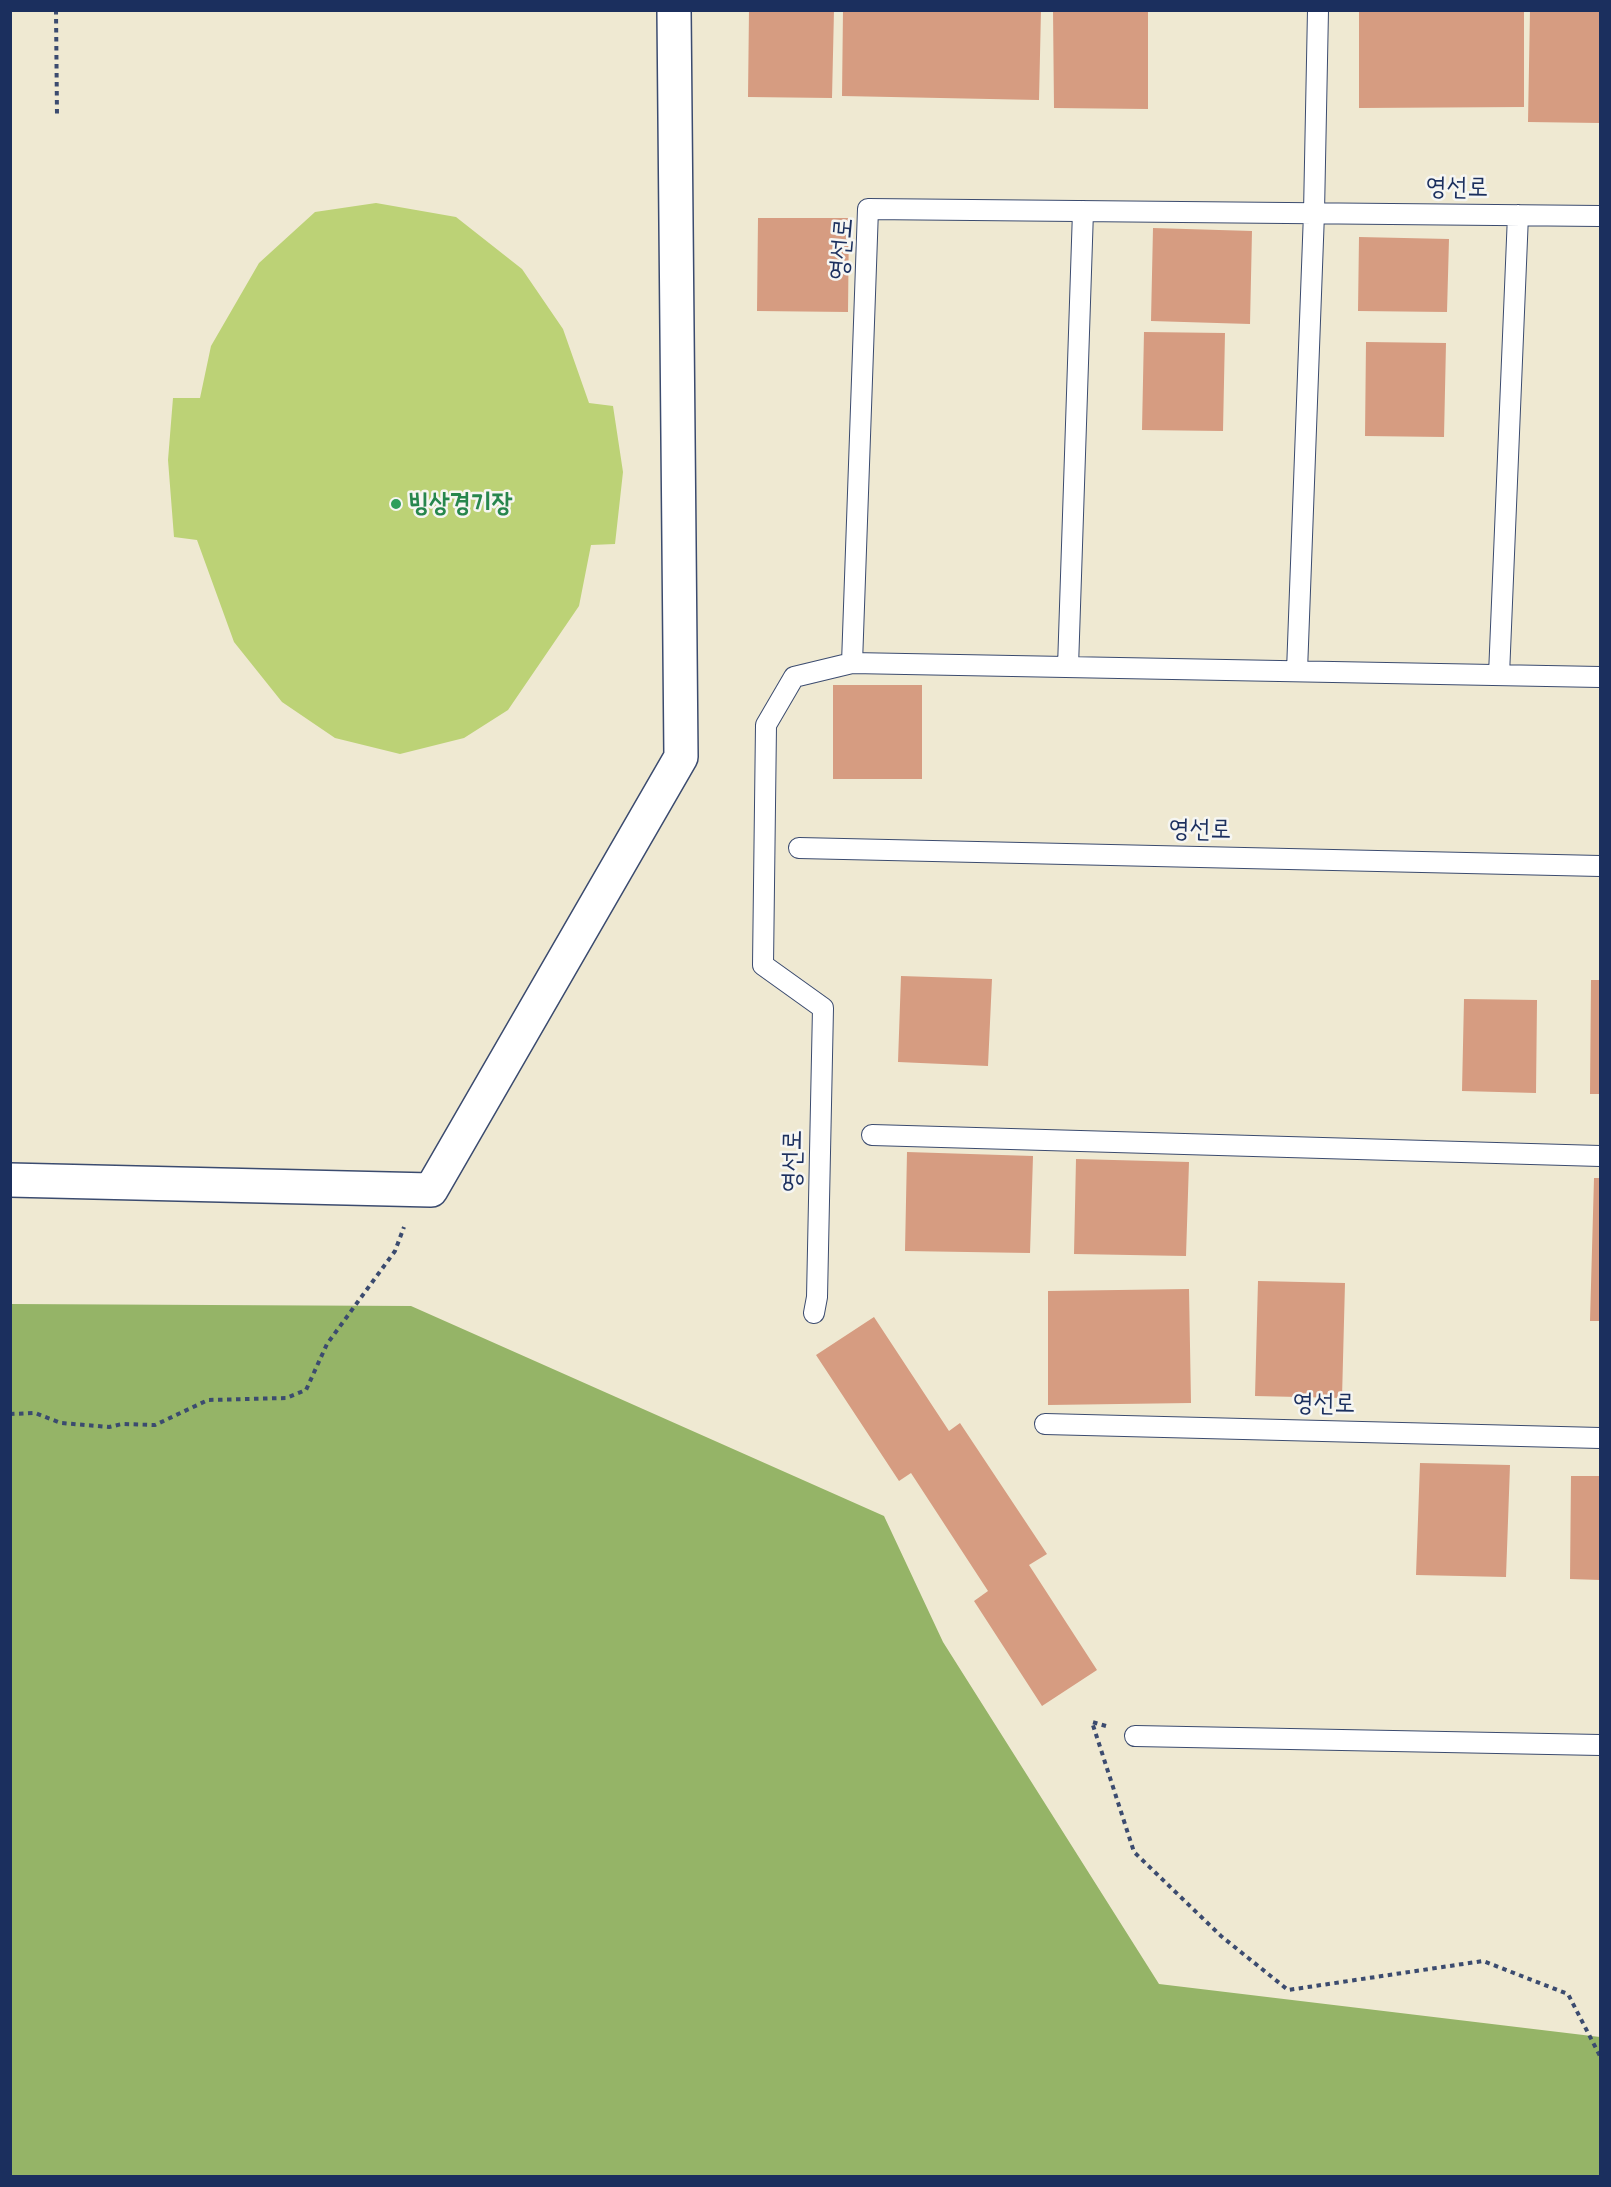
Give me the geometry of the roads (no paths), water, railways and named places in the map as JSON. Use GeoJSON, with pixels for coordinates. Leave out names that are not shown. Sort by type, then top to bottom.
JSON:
{"type":"FeatureCollection","features":[{"type":"Feature","properties":{"kind":"street"},"geometry":{"type":"LineString","coordinates":[[10,1180],[431,1190],[681,757],[674,10]]}},
{"type":"Feature","properties":{"kind":"lane"},"geometry":{"type":"LineString","coordinates":[[1297,671],[1314,213],[1318,10]]}},
{"type":"Feature","properties":{"kind":"lane","name":"영선로"},"geometry":{"type":"LineString","coordinates":[[852,663],[868,209],[1600,216]]}},
{"type":"Feature","properties":{"kind":"lane"},"geometry":{"type":"LineString","coordinates":[[1068,667],[1083,211]]}},
{"type":"Feature","properties":{"kind":"lane"},"geometry":{"type":"LineString","coordinates":[[1498,675],[1518,215]]}},
{"type":"Feature","properties":{"kind":"lane","name":"영선로"},"geometry":{"type":"LineString","coordinates":[[814,1313],[817,1297],[823,1008],[763,965],[766,725],[794,677],[852,663],[1600,677]]}},
{"type":"Feature","properties":{"kind":"lane","name":"영선로"},"geometry":{"type":"LineString","coordinates":[[799,848],[1600,866]]}},
{"type":"Feature","properties":{"kind":"lane"},"geometry":{"type":"LineString","coordinates":[[872,1135],[1600,1156]]}},
{"type":"Feature","properties":{"kind":"lane","name":"영선로"},"geometry":{"type":"LineString","coordinates":[[1045,1424],[1600,1438]]}},
{"type":"Feature","properties":{"kind":"lane"},"geometry":{"type":"LineString","coordinates":[[1135,1736],[1600,1745]]}},
{"type":"Feature","properties":{"kind":"place","name":"빙상경기장"},"geometry":{"type":"Point","coordinates":[396,504]}}]}
